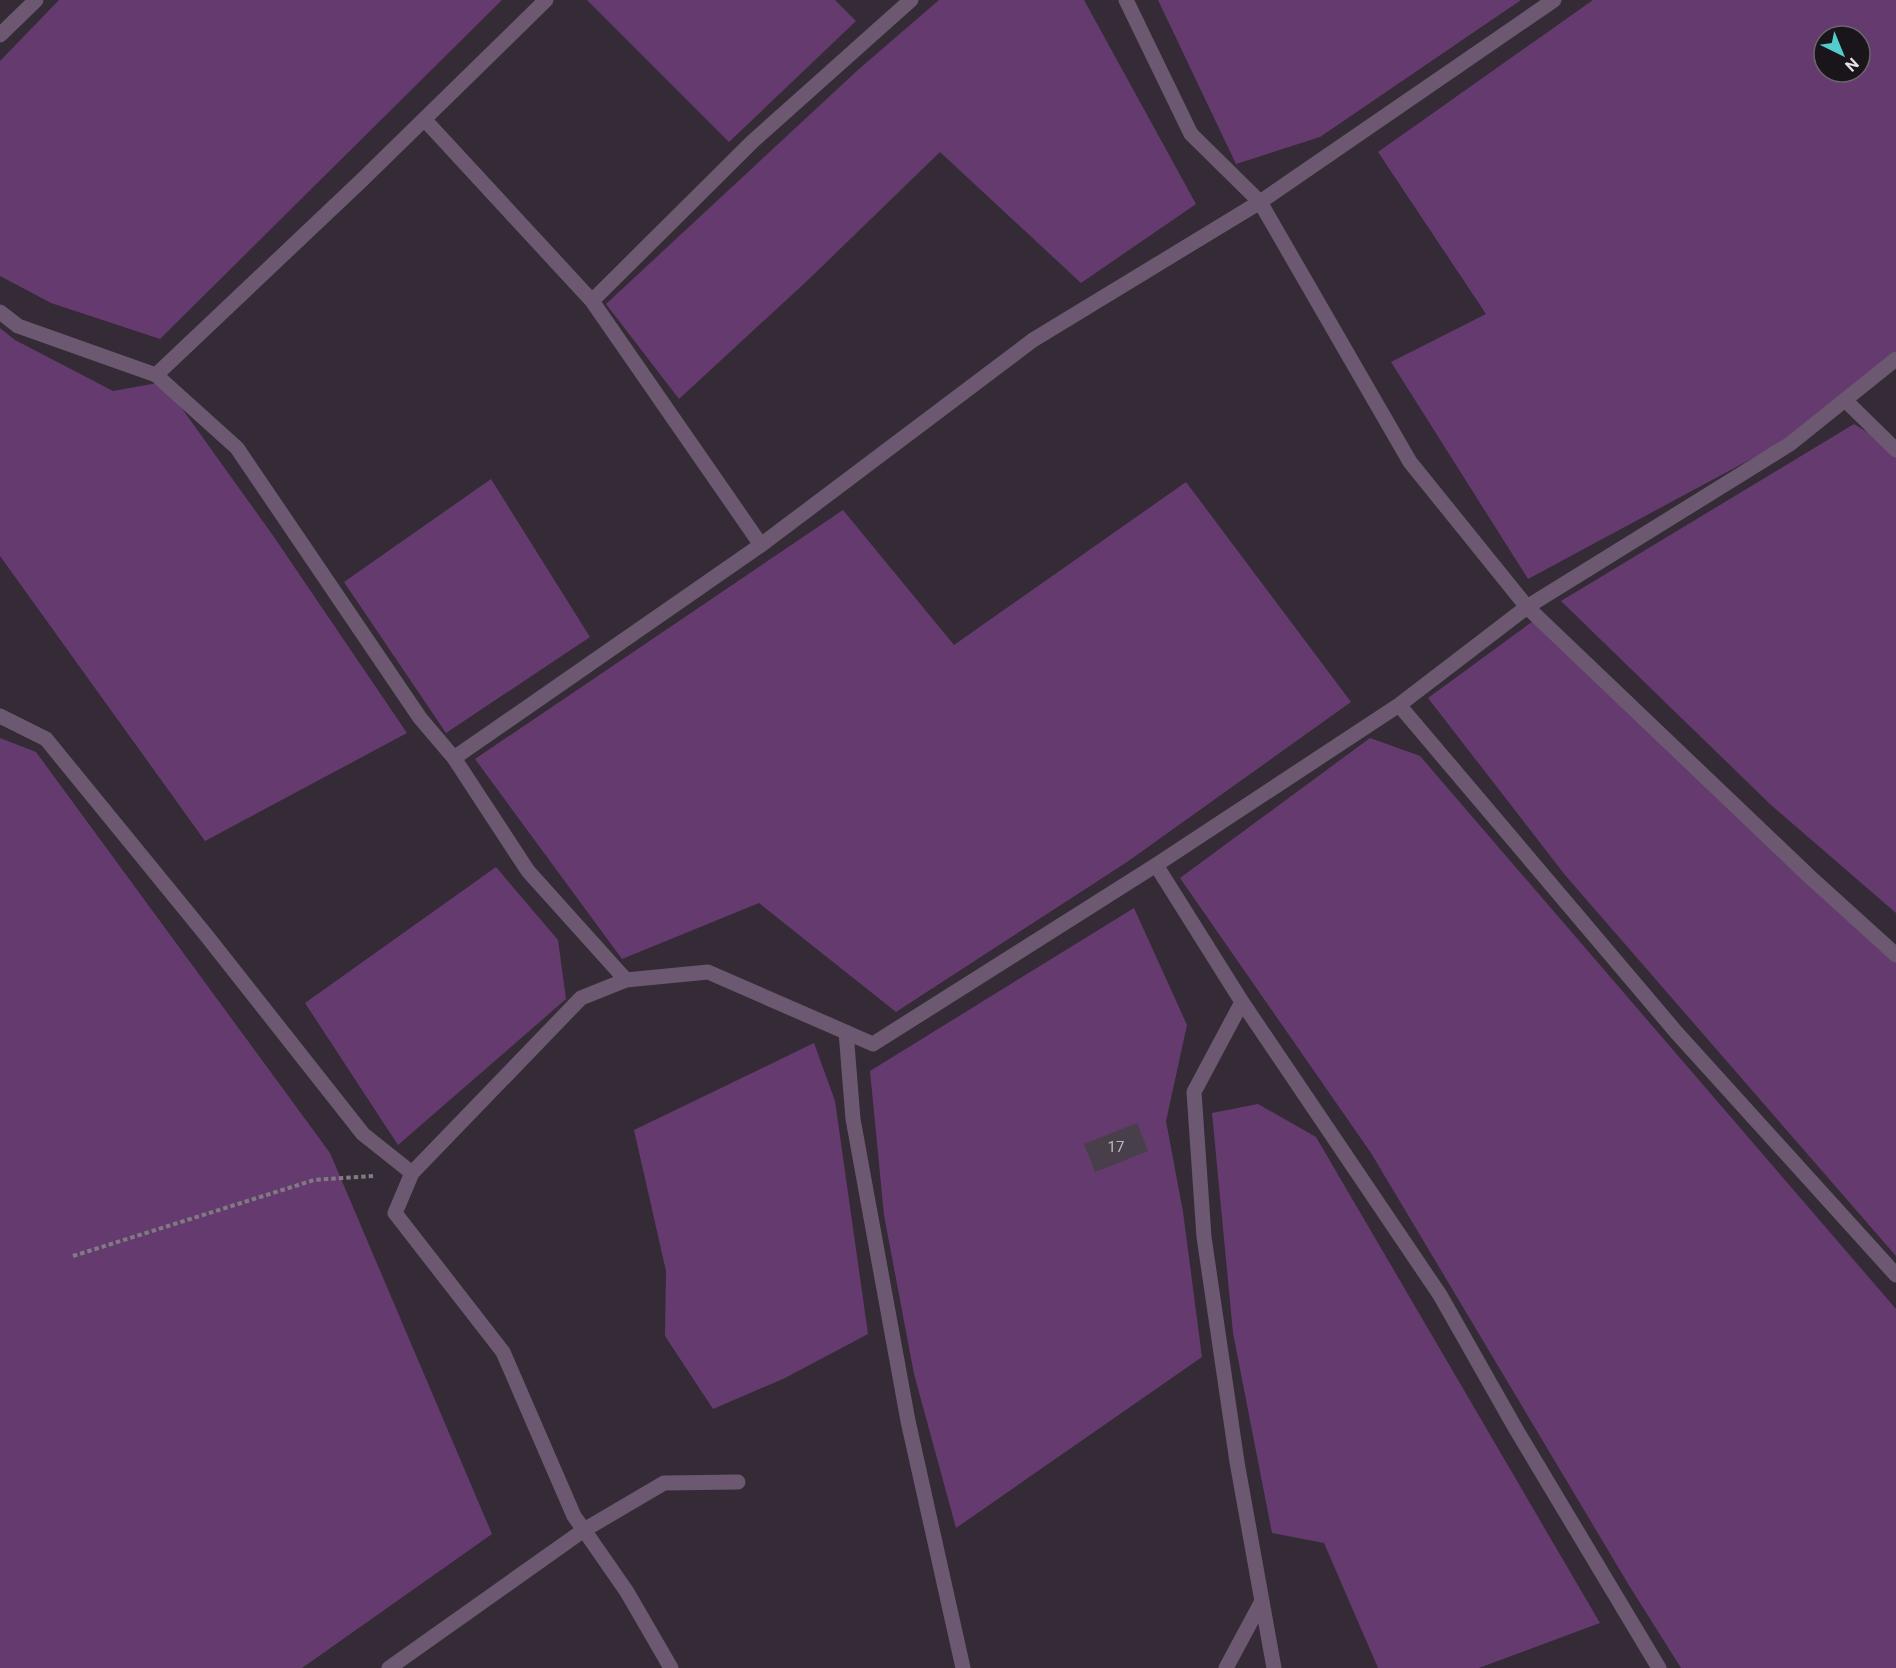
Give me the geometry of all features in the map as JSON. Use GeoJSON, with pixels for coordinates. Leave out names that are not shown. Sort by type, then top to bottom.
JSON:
{"type":"FeatureCollection","features":[{"type":"Feature","properties":{"kind":"street"},"geometry":{"type":"LineString","coordinates":[[0,36],[36,0]]}},
{"type":"Feature","properties":{"kind":"street"},"geometry":{"type":"LineString","coordinates":[[156,375],[546,0]]}},
{"type":"Feature","properties":{"kind":"street"},"geometry":{"type":"LineString","coordinates":[[592,301],[752,142],[910,0]]}},
{"type":"Feature","properties":{"kind":"street"},"geometry":{"type":"LineString","coordinates":[[1126,0],[1191,134],[1260,202],[1410,462],[1527,607],[1809,876],[1896,955]]}},
{"type":"Feature","properties":{"kind":"street"},"geometry":{"type":"LineString","coordinates":[[454,758],[761,545],[1033,340],[1260,202],[1554,0]]}},
{"type":"Feature","properties":{"kind":"street"},"geometry":{"type":"LineString","coordinates":[[424,119],[592,301],[761,545]]}},
{"type":"Feature","properties":{"kind":"street"},"geometry":{"type":"LineString","coordinates":[[0,312],[18,326],[156,375],[237,448],[420,718],[454,758],[528,871],[626,980]]}},
{"type":"Feature","properties":{"kind":"street"},"geometry":{"type":"LineString","coordinates":[[671,1668],[627,1592],[574,1516],[503,1352],[395,1213],[412,1173],[581,998],[626,980],[708,972],[873,1044],[1156,865],[1399,705],[1527,607],[1790,444],[1896,359]]}},
{"type":"Feature","properties":{"kind":"street"},"geometry":{"type":"LineString","coordinates":[[1845,400],[1896,450]]}},
{"type":"Feature","properties":{"kind":"street"},"geometry":{"type":"LineString","coordinates":[[1399,705],[1676,1032],[1896,1275]]}},
{"type":"Feature","properties":{"kind":"street"},"geometry":{"type":"LineString","coordinates":[[0,716],[46,739],[206,935],[363,1134],[412,1173]]}},
{"type":"Feature","properties":{"kind":"street"},"geometry":{"type":"LineString","coordinates":[[1156,865],[1242,1002],[1440,1296],[1517,1431],[1659,1668]]}},
{"type":"Feature","properties":{"kind":"street"},"geometry":{"type":"LineString","coordinates":[[1242,1002],[1194,1092],[1204,1237],[1237,1462],[1274,1668]]}},
{"type":"Feature","properties":{"kind":"street"},"geometry":{"type":"LineString","coordinates":[[846,1032],[853,1119],[908,1421],[963,1668]]}},
{"type":"Feature","properties":{"kind":"street"},"geometry":{"type":"LineString","coordinates":[[389,1668],[584,1530],[664,1483],[738,1482]]}},
{"type":"Feature","properties":{"kind":"street"},"geometry":{"type":"LineString","coordinates":[[1226,1668],[1262,1601]]}},
{"type":"Feature","properties":{"kind":"path"},"geometry":{"type":"LineString","coordinates":[[73,1256],[314,1180],[412,1173]]}},
{"type":"Feature","properties":{"kind":"shaded area"},"geometry":{"type":"Polygon","coordinates":[[[59,0],[502,0],[160,339],[51,303],[0,276],[0,61],[59,0]]]}},
{"type":"Feature","properties":{"kind":"shaded area"},"geometry":{"type":"Polygon","coordinates":[[[587,0],[835,0],[856,21],[729,142],[587,0]]]}},
{"type":"Feature","properties":{"kind":"shaded area"},"geometry":{"type":"Polygon","coordinates":[[[939,0],[1084,0],[1196,204],[1081,283],[940,152],[808,280],[679,399],[606,304],[859,69],[939,0]]]}},
{"type":"Feature","properties":{"kind":"shaded area"},"geometry":{"type":"Polygon","coordinates":[[[1158,0],[1521,0],[1320,137],[1236,164],[1158,0]]]}},
{"type":"Feature","properties":{"kind":"shaded area"},"geometry":{"type":"Polygon","coordinates":[[[1593,0],[1896,0],[1896,357],[1844,409],[1528,579],[1391,362],[1486,314],[1378,152],[1593,0]]]}},
{"type":"Feature","properties":{"kind":"shaded area"},"geometry":{"type":"Polygon","coordinates":[[[0,328],[15,340],[113,391],[163,382],[274,537],[407,733],[205,841],[0,556],[0,328]]]}},
{"type":"Feature","properties":{"kind":"shaded area"},"geometry":{"type":"Polygon","coordinates":[[[1854,424],[1896,450],[1896,913],[1771,805],[1561,601],[1854,424]]]}},
{"type":"Feature","properties":{"kind":"shaded area"},"geometry":{"type":"Polygon","coordinates":[[[491,479],[590,637],[446,733],[344,582],[491,479]]]}},
{"type":"Feature","properties":{"kind":"shaded area"},"geometry":{"type":"Polygon","coordinates":[[[1186,482],[1351,702],[1127,862],[896,1012],[759,903],[622,959],[475,759],[843,510],[954,645],[1186,482]]]}},
{"type":"Feature","properties":{"kind":"shaded area"},"geometry":{"type":"Polygon","coordinates":[[[1533,621],[1896,952],[1896,1256],[1565,875],[1428,698],[1533,621]]]}},
{"type":"Feature","properties":{"kind":"shaded area"},"geometry":{"type":"Polygon","coordinates":[[[0,738],[36,752],[330,1153],[492,1534],[302,1668],[0,1668],[0,738]]]}},
{"type":"Feature","properties":{"kind":"shaded area"},"geometry":{"type":"Polygon","coordinates":[[[1370,738],[1420,756],[1896,1309],[1896,1668],[1681,1668],[1630,1587],[1371,1153],[1180,878],[1370,738]]]}},
{"type":"Feature","properties":{"kind":"shaded area"},"geometry":{"type":"Polygon","coordinates":[[[496,867],[558,940],[566,999],[398,1145],[305,1003],[496,867]]]}},
{"type":"Feature","properties":{"kind":"shaded area"},"geometry":{"type":"Polygon","coordinates":[[[1134,908],[1187,1025],[1166,1121],[1183,1212],[1202,1357],[956,1528],[914,1374],[884,1215],[870,1071],[1134,908]]]}},
{"type":"Feature","properties":{"kind":"shaded area"},"geometry":{"type":"Polygon","coordinates":[[[814,1043],[835,1101],[868,1334],[785,1378],[713,1409],[665,1336],[666,1271],[634,1130],[814,1043]]]}},
{"type":"Feature","properties":{"kind":"shaded area"},"geometry":{"type":"Polygon","coordinates":[[[1258,1104],[1316,1137],[1600,1623],[1479,1668],[1378,1668],[1324,1543],[1272,1533],[1233,1333],[1212,1113],[1258,1104]]]}},
{"type":"Feature","properties":{"kind":"building"},"geometry":{"type":"Polygon","coordinates":[[[1137,1123],[1148,1151],[1095,1172],[1084,1144],[1137,1123]]]}}]}
